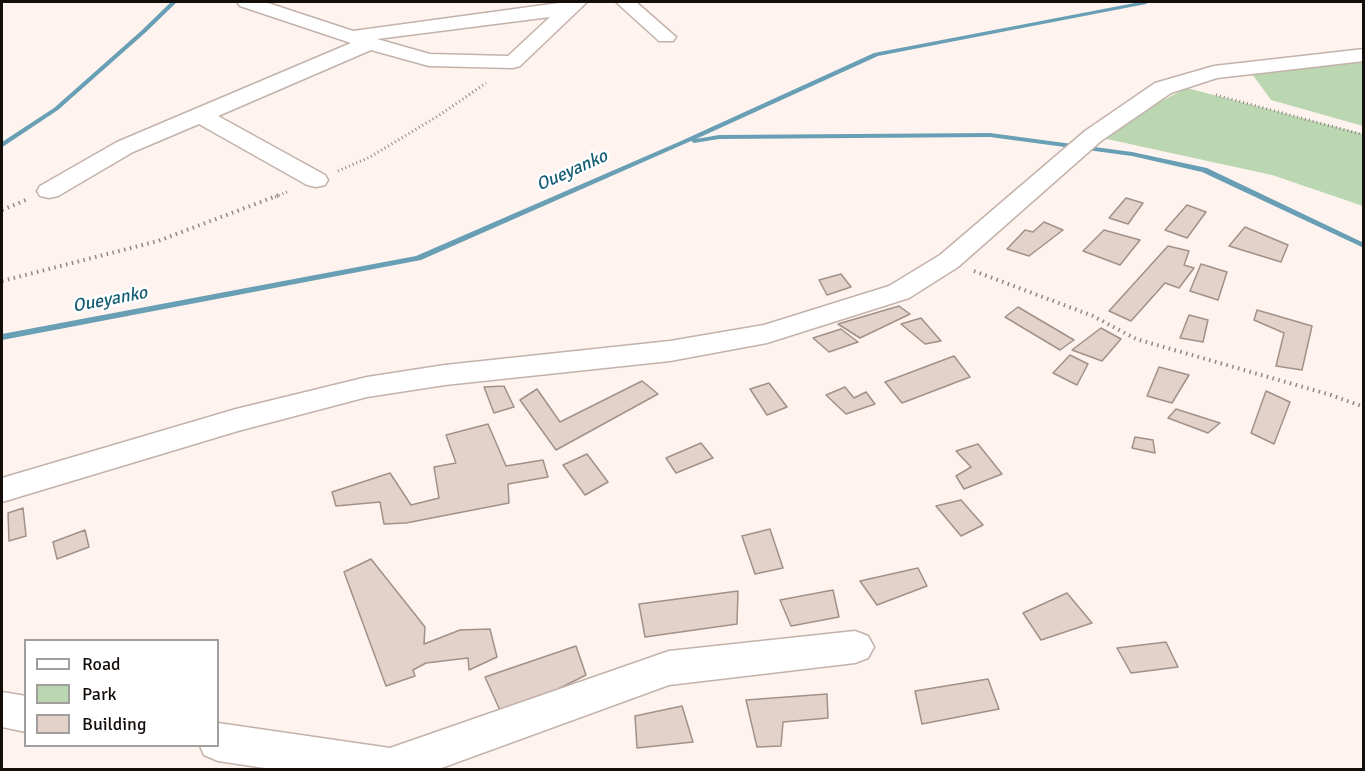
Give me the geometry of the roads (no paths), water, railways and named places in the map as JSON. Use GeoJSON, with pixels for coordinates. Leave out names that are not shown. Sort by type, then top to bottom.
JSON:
{"type":"FeatureCollection","features":[{"type":"Feature","properties":{"kind":"street"},"geometry":{"type":"LineString","coordinates":[[247,2],[429,60],[513,62],[574,5]]}},
{"type":"Feature","properties":{"kind":"street"},"geometry":{"type":"LineString","coordinates":[[625,2],[666,37]]}},
{"type":"Feature","properties":{"kind":"street"},"geometry":{"type":"LineString","coordinates":[[50,192],[125,147],[200,116],[361,40],[574,5]]}},
{"type":"Feature","properties":{"kind":"street"},"geometry":{"type":"LineString","coordinates":[[2,490],[236,420],[367,387],[445,375],[670,351],[766,334],[899,292],[949,261],[1080,147],[1162,88],[1214,72],[1364,55]]}},
{"type":"Feature","properties":{"kind":"street"},"geometry":{"type":"LineString","coordinates":[[200,116],[316,180]]}},
{"type":"Feature","properties":{"kind":"street"},"geometry":{"type":"LineString","coordinates":[[219,742],[390,767],[669,668],[855,647]]}},
{"type":"Feature","properties":{"kind":"street"},"geometry":{"type":"LineString","coordinates":[[2,710],[24,714]]}},
{"type":"Feature","properties":{"kind":"waterway"},"geometry":{"type":"LineString","coordinates":[[2,145],[56,109],[174,2]]}},
{"type":"Feature","properties":{"kind":"waterway","name":"Oueyanko"},"geometry":{"type":"LineString","coordinates":[[2,337],[418,258],[683,142],[876,54],[1146,2]]}},
{"type":"Feature","properties":{"kind":"waterway"},"geometry":{"type":"LineString","coordinates":[[694,141],[719,137],[990,135],[1132,154],[1204,170],[1364,246]]}}]}
